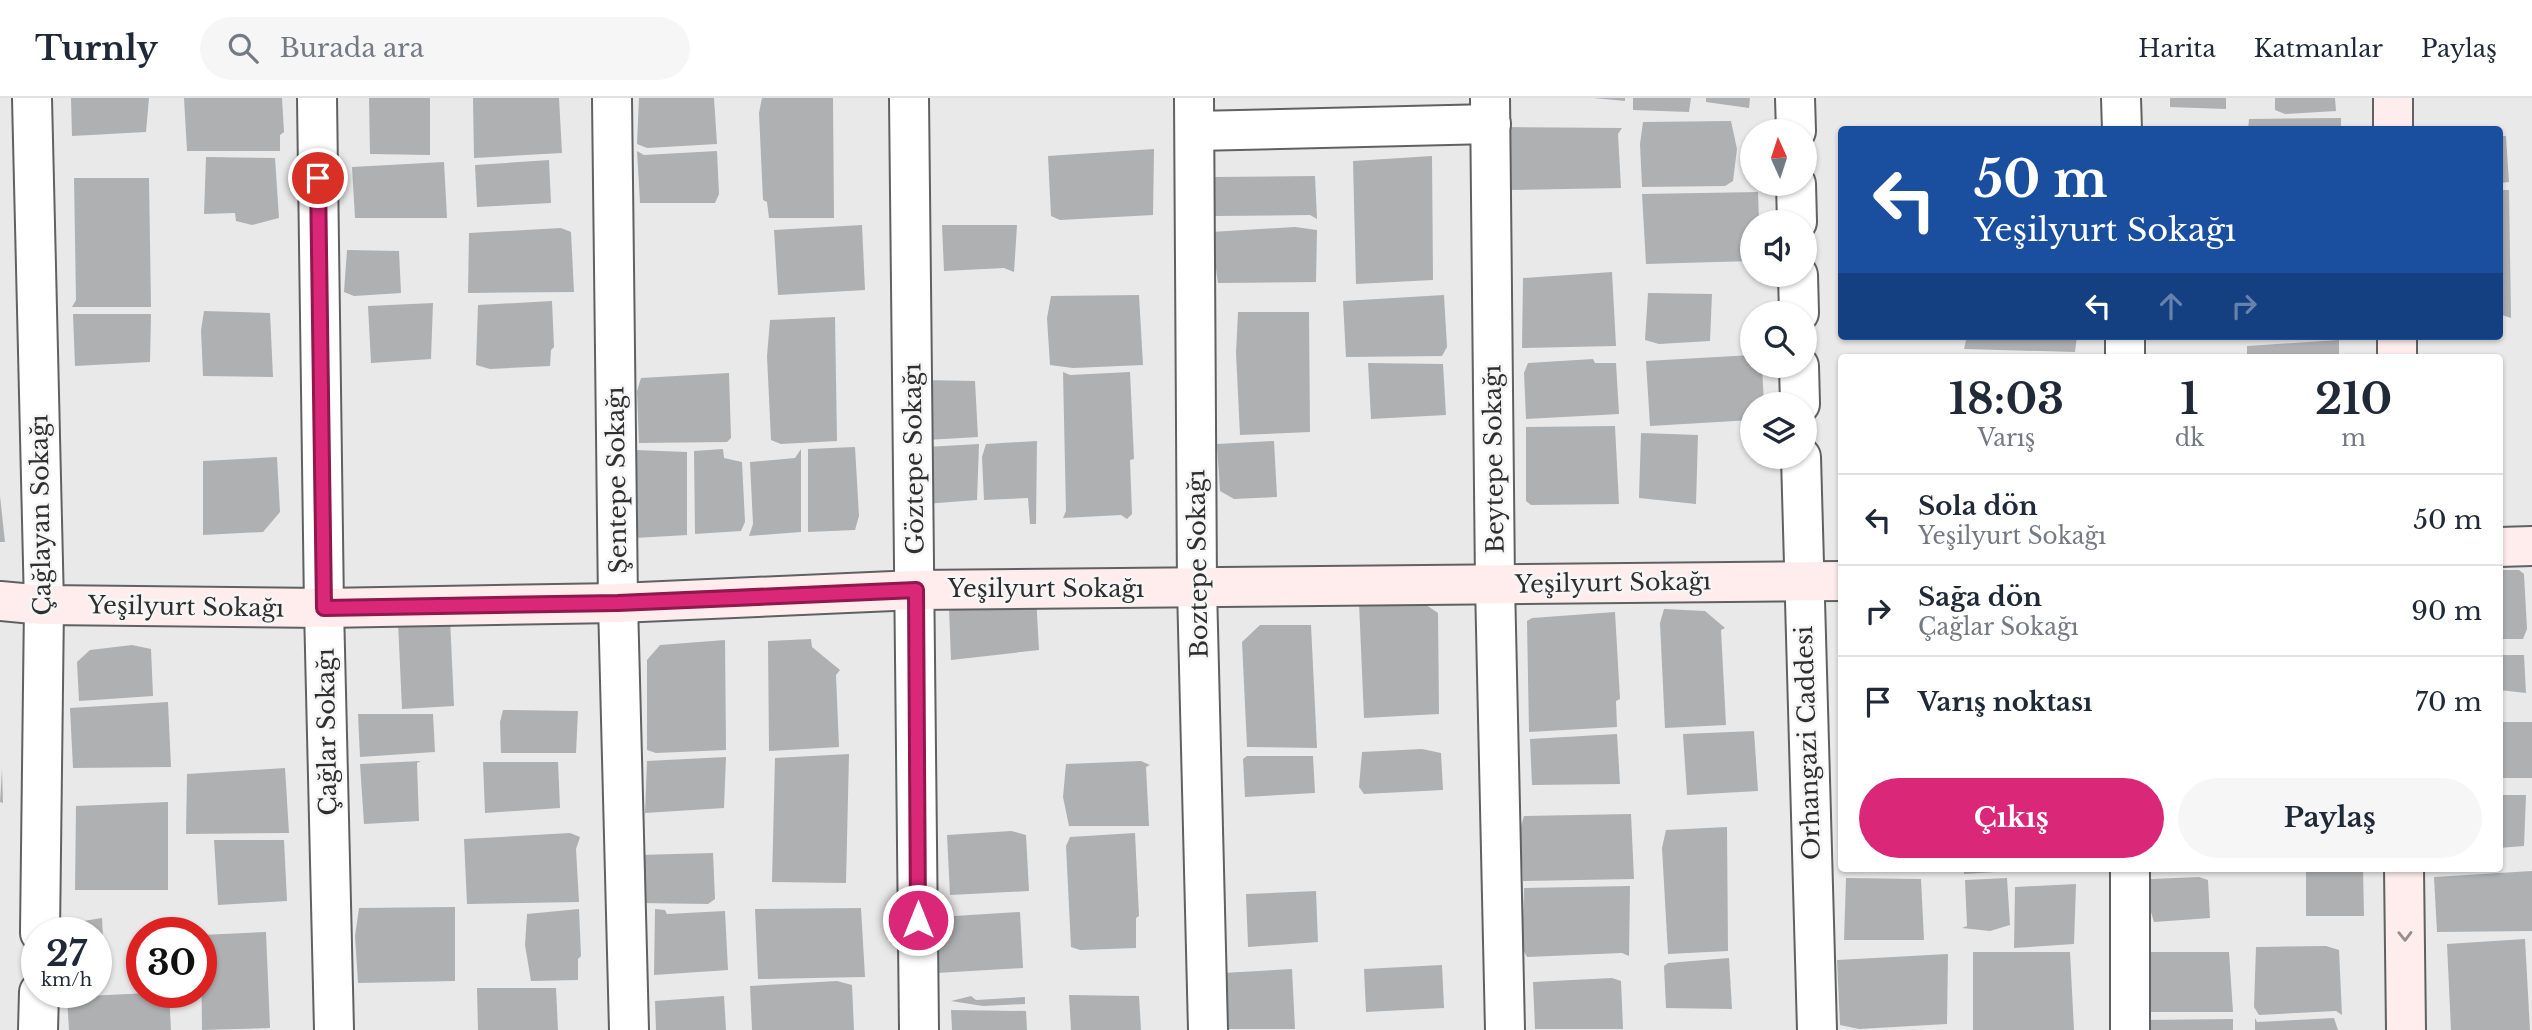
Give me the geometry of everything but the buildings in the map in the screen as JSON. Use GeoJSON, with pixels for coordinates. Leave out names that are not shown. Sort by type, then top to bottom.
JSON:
{"type":"FeatureCollection","features":[{"type":"Feature","properties":{"kind":"main road"},"geometry":{"type":"LineString","coordinates":[[2393,98],[2393,126]]}},
{"type":"Feature","properties":{"kind":"main road"},"geometry":{"type":"LineString","coordinates":[[2503,547],[2532,546]]}},
{"type":"Feature","properties":{"kind":"main road","name":"Yeşilyurt Sokağı"},"geometry":{"type":"LineString","coordinates":[[0,601],[44,605],[324,608],[618,603],[916,590],[1838,581]]}},
{"type":"Feature","properties":{"kind":"main road"},"geometry":{"type":"LineString","coordinates":[[2404,872],[2406,1030]]}},
{"type":"Feature","properties":{"kind":"street","name":"Çağlayan Sokağı"},"geometry":{"type":"LineString","coordinates":[[32,98],[44,605],[40,917]]}},
{"type":"Feature","properties":{"kind":"street","name":"Çağlar Sokağı"},"geometry":{"type":"LineString","coordinates":[[317,98],[324,608],[334,1030]]}},
{"type":"Feature","properties":{"kind":"street","name":"Şentepe Sokağı"},"geometry":{"type":"LineString","coordinates":[[612,98],[618,603],[629,1030]]}},
{"type":"Feature","properties":{"kind":"street","name":"Göztepe Sokağı"},"geometry":{"type":"LineString","coordinates":[[909,98],[919,1030]]}},
{"type":"Feature","properties":{"kind":"street"},"geometry":{"type":"LineString","coordinates":[[1795,98],[1796,119]]}},
{"type":"Feature","properties":{"kind":"street"},"geometry":{"type":"LineString","coordinates":[[2121,98],[2122,126]]}},
{"type":"Feature","properties":{"kind":"street"},"geometry":{"type":"LineString","coordinates":[[1195,115],[1490,111]]}},
{"type":"Feature","properties":{"kind":"street","name":"Beytepe Sokağı"},"geometry":{"type":"LineString","coordinates":[[1490,111],[1495,584],[1505,1030]]}},
{"type":"Feature","properties":{"kind":"street","name":"Boztepe Sokağı"},"geometry":{"type":"LineString","coordinates":[[1195,115],[1197,588],[1208,1030]]}},
{"type":"Feature","properties":{"kind":"street","name":"Orhangazi Caddesi"},"geometry":{"type":"LineString","coordinates":[[1801,469],[1817,1030]]}},
{"type":"Feature","properties":{"kind":"street"},"geometry":{"type":"LineString","coordinates":[[2130,872],[2130,1030]]}},
{"type":"Feature","properties":{"kind":"street"},"geometry":{"type":"LineString","coordinates":[[38,1030],[39,1008]]}},
{"type":"Feature","properties":{"kind":"route"},"geometry":{"type":"LineString","coordinates":[[318,178],[324,608],[618,603],[916,590],[918,920]]}}]}
